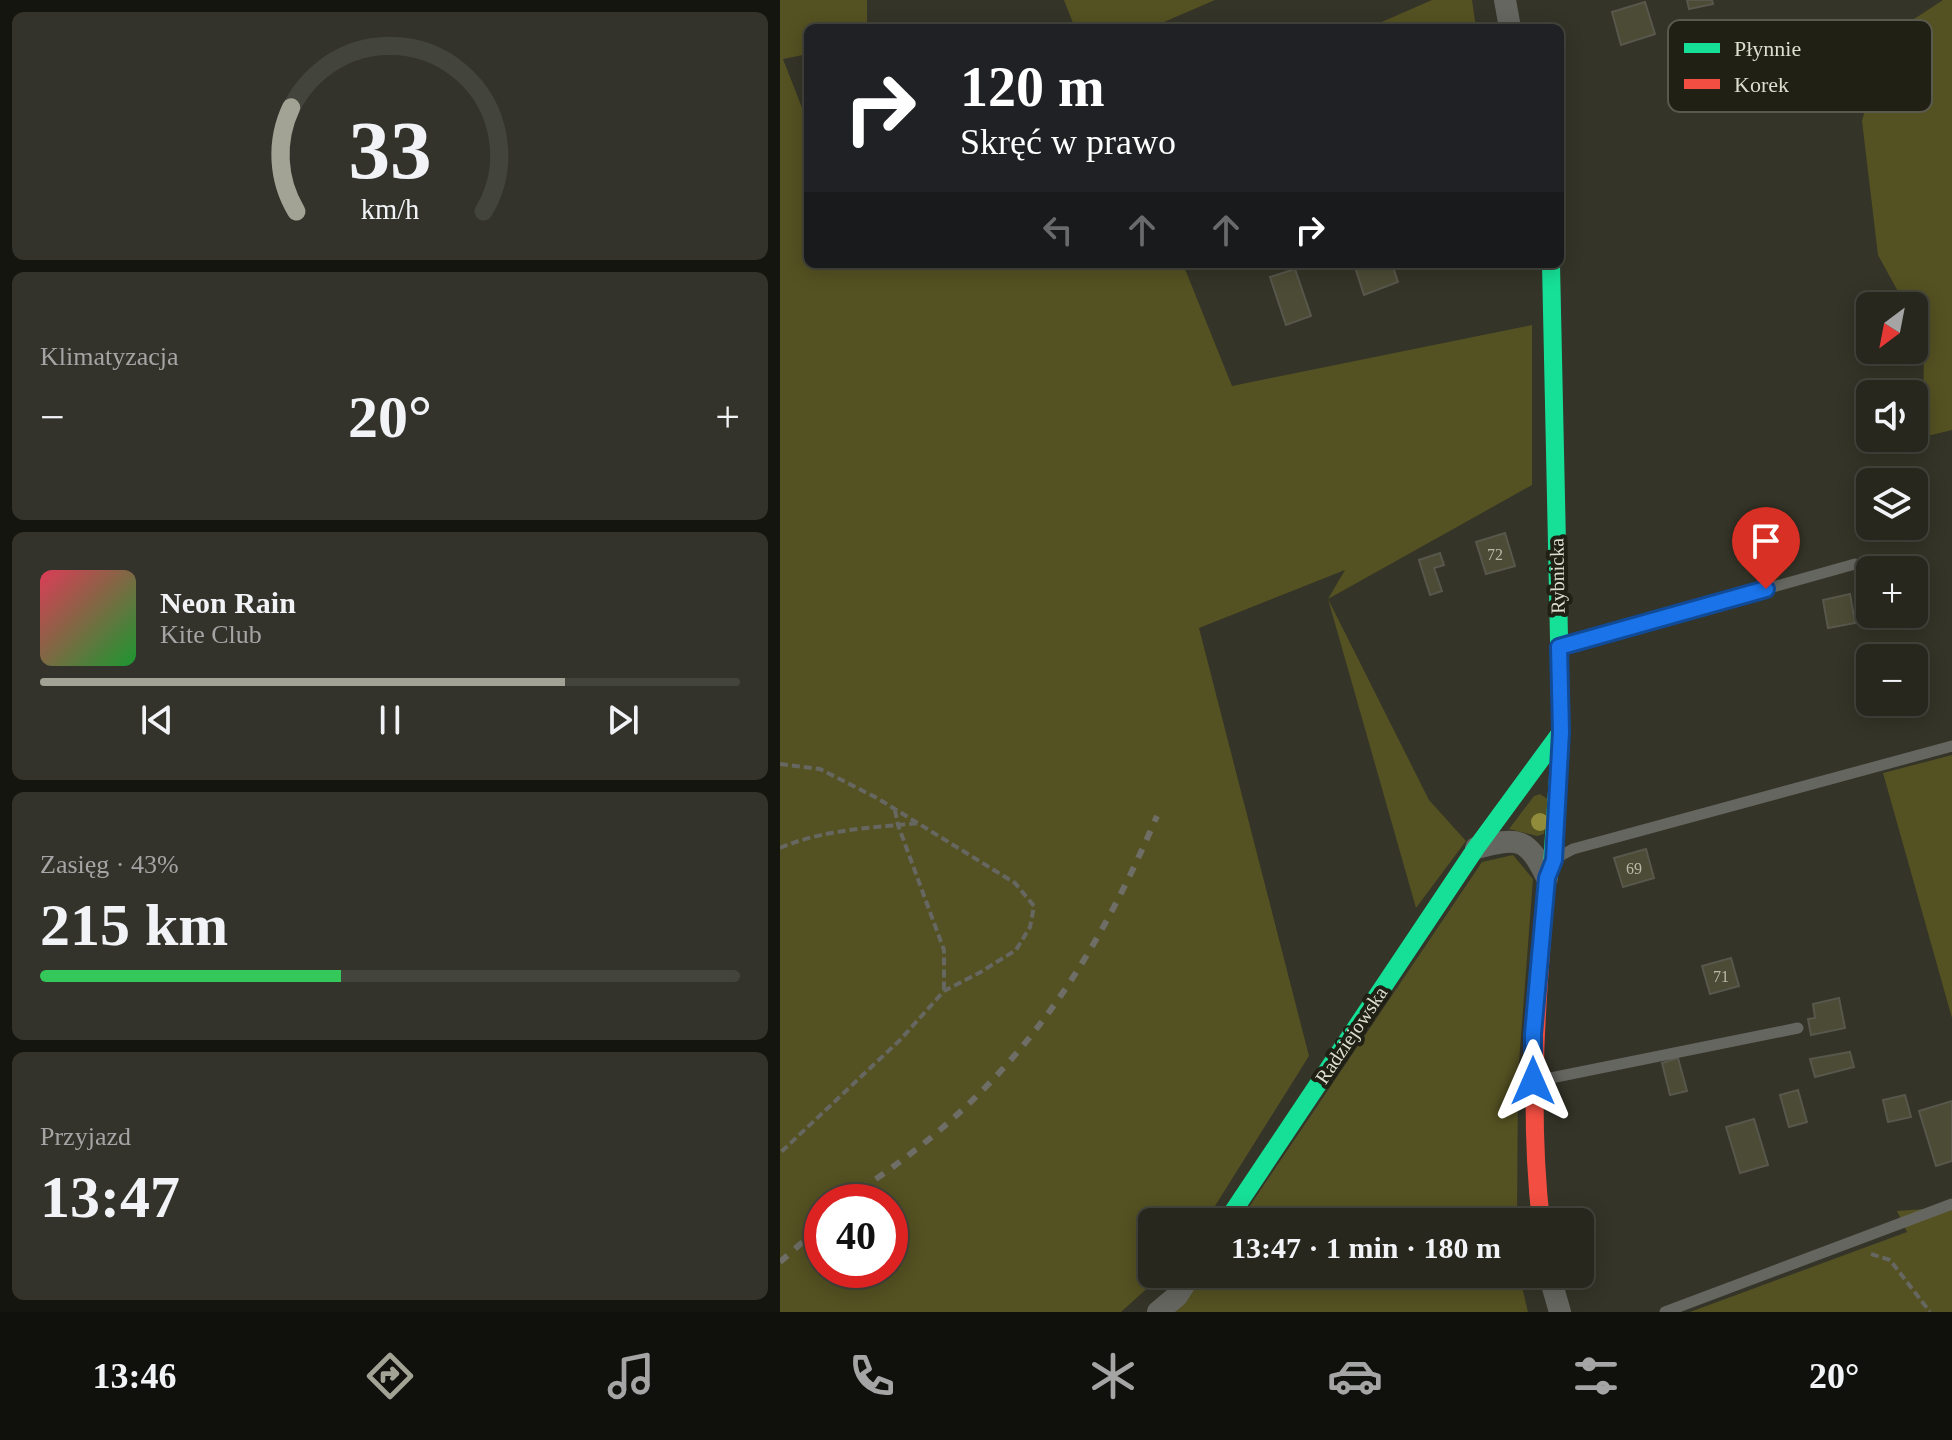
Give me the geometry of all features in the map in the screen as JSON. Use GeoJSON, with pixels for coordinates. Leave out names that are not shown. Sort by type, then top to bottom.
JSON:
{"type":"FeatureCollection","features":[{"type":"Feature","properties":{"kind":"street"},"geometry":{"type":"LineString","coordinates":[[1505,0],[1509,24]]}},
{"type":"Feature","properties":{"kind":"street","name":"Rybnicka"},"geometry":{"type":"LineString","coordinates":[[1539,1208],[1533,1172],[1533,1034],[1551,869],[1561,732],[1551,268]]}},
{"type":"Feature","properties":{"kind":"street","name":"Radziejowska"},"geometry":{"type":"LineString","coordinates":[[1235,1208],[1476,848],[1561,732]]}},
{"type":"Feature","properties":{"kind":"street"},"geometry":{"type":"LineString","coordinates":[[1476,848],[1509,840],[1534,851],[1551,869]]}},
{"type":"Feature","properties":{"kind":"street"},"geometry":{"type":"LineString","coordinates":[[1158,1312],[1182,1288]]}},
{"type":"Feature","properties":{"kind":"street"},"geometry":{"type":"LineString","coordinates":[[1553,1288],[1560,1312]]}},
{"type":"Feature","properties":{"kind":"lane"},"geometry":{"type":"LineString","coordinates":[[1559,647],[1855,564]]}},
{"type":"Feature","properties":{"kind":"lane"},"geometry":{"type":"LineString","coordinates":[[1551,869],[1573,849],[1952,746]]}},
{"type":"Feature","properties":{"kind":"lane"},"geometry":{"type":"LineString","coordinates":[[1533,1081],[1798,1028]]}},
{"type":"Feature","properties":{"kind":"lane"},"geometry":{"type":"LineString","coordinates":[[1665,1312],[1952,1204]]}},
{"type":"Feature","properties":{"kind":"path"},"geometry":{"type":"LineString","coordinates":[[780,764],[820,769],[894,808],[1015,883],[1034,906],[1030,927],[1016,950],[944,991],[900,1040],[780,1153]]}},
{"type":"Feature","properties":{"kind":"path"},"geometry":{"type":"LineString","coordinates":[[894,808],[944,950],[944,991]]}},
{"type":"Feature","properties":{"kind":"path"},"geometry":{"type":"LineString","coordinates":[[780,848],[797,840],[836,831],[919,823]]}},
{"type":"Feature","properties":{"kind":"path"},"geometry":{"type":"LineString","coordinates":[[1844,1245],[1890,1260],[1930,1312]]}},
{"type":"Feature","properties":{"kind":"shaded area"},"geometry":{"type":"Polygon","coordinates":[[[780,0],[867,0],[867,24],[804,24],[804,55],[783,59],[804,113],[804,268],[1185,268],[1232,386],[1532,325],[1532,485],[1328,599],[1345,570],[1199,628],[1309,1056],[1214,1208],[1138,1208],[1138,1288],[1148,1288],[1121,1312],[780,1312],[780,0]]]}},
{"type":"Feature","properties":{"kind":"shaded area"},"geometry":{"type":"Polygon","coordinates":[[[1064,0],[1215,0],[1159,24],[1073,24],[1064,0]]]}},
{"type":"Feature","properties":{"kind":"shaded area"},"geometry":{"type":"Polygon","coordinates":[[[1432,0],[1472,0],[1475,24],[1377,24],[1432,0]]]}},
{"type":"Feature","properties":{"kind":"shaded area"},"geometry":{"type":"Polygon","coordinates":[[[1943,0],[1952,0],[1952,430],[1928,436],[1928,380],[1924,380],[1924,364],[1928,364],[1928,292],[1898,292],[1878,255],[1862,121],[1864,112],[1932,112],[1932,20],[1912,20],[1943,0]]]}},
{"type":"Feature","properties":{"kind":"shaded area"},"geometry":{"type":"Polygon","coordinates":[[[1328,599],[1429,800],[1466,841],[1416,908],[1328,599]]]}},
{"type":"Feature","properties":{"kind":"shaded area"},"geometry":{"type":"Polygon","coordinates":[[[1952,755],[1952,1018],[1883,773],[1952,755]]]}},
{"type":"Feature","properties":{"kind":"shaded area"},"geometry":{"type":"Polygon","coordinates":[[[1540,794],[1549,800],[1544,834],[1537,836],[1509,829],[1534,796],[1540,794]]]}},
{"type":"Feature","properties":{"kind":"shaded area"},"geometry":{"type":"Polygon","coordinates":[[[1513,855],[1533,879],[1518,1076],[1517,1208],[1248,1208],[1482,862],[1513,855]]]}},
{"type":"Feature","properties":{"kind":"shaded area"},"geometry":{"type":"Polygon","coordinates":[[[1952,1207],[1952,1312],[1690,1312],[1907,1232],[1897,1211],[1952,1207]]]}},
{"type":"Feature","properties":{"kind":"shaded area"},"geometry":{"type":"Polygon","coordinates":[[[1192,1288],[1522,1288],[1528,1312],[1175,1312],[1192,1288]]]}},
{"type":"Feature","properties":{"kind":"building"},"geometry":{"type":"Polygon","coordinates":[[[1687,0],[1712,0],[1713,4],[1689,9],[1687,0]]]}},
{"type":"Feature","properties":{"kind":"building"},"geometry":{"type":"Polygon","coordinates":[[[1645,2],[1655,34],[1621,45],[1612,12],[1645,2]]]}},
{"type":"Feature","properties":{"kind":"building"},"geometry":{"type":"Polygon","coordinates":[[[1355,268],[1393,268],[1398,282],[1364,295],[1355,268]]]}},
{"type":"Feature","properties":{"kind":"building"},"geometry":{"type":"Polygon","coordinates":[[[1295,269],[1311,316],[1286,325],[1270,277],[1295,269]]]}},
{"type":"Feature","properties":{"kind":"building"},"geometry":{"type":"Polygon","coordinates":[[[1505,533],[1515,566],[1486,574],[1476,542],[1505,533]]]}},
{"type":"Feature","properties":{"kind":"building"},"geometry":{"type":"Polygon","coordinates":[[[1440,553],[1444,565],[1434,568],[1442,591],[1430,595],[1419,560],[1440,553]]]}},
{"type":"Feature","properties":{"kind":"building"},"geometry":{"type":"Polygon","coordinates":[[[1850,594],[1855,623],[1828,628],[1823,600],[1850,594]]]}},
{"type":"Feature","properties":{"kind":"building"},"geometry":{"type":"Polygon","coordinates":[[[1646,849],[1654,878],[1623,887],[1614,858],[1646,849]]]}},
{"type":"Feature","properties":{"kind":"building"},"geometry":{"type":"Polygon","coordinates":[[[1731,958],[1739,986],[1710,994],[1702,966],[1731,958]]]}},
{"type":"Feature","properties":{"kind":"building"},"geometry":{"type":"Polygon","coordinates":[[[1839,998],[1845,1028],[1811,1035],[1808,1019],[1815,1018],[1813,1004],[1839,998]]]}},
{"type":"Feature","properties":{"kind":"building"},"geometry":{"type":"Polygon","coordinates":[[[1850,1052],[1854,1067],[1815,1077],[1810,1059],[1850,1052]]]}},
{"type":"Feature","properties":{"kind":"building"},"geometry":{"type":"Polygon","coordinates":[[[1678,1058],[1687,1091],[1670,1095],[1662,1063],[1678,1058]]]}},
{"type":"Feature","properties":{"kind":"building"},"geometry":{"type":"Polygon","coordinates":[[[1798,1090],[1807,1122],[1789,1127],[1780,1095],[1798,1090]]]}},
{"type":"Feature","properties":{"kind":"building"},"geometry":{"type":"Polygon","coordinates":[[[1905,1095],[1911,1117],[1888,1122],[1883,1100],[1905,1095]]]}},
{"type":"Feature","properties":{"kind":"building"},"geometry":{"type":"Polygon","coordinates":[[[1952,1101],[1952,1161],[1936,1166],[1919,1111],[1952,1101]]]}},
{"type":"Feature","properties":{"kind":"building"},"geometry":{"type":"Polygon","coordinates":[[[1754,1119],[1768,1165],[1740,1173],[1726,1127],[1754,1119]]]}},
{"type":"Feature","properties":{"kind":"railway"},"geometry":{"type":"LineString","coordinates":[[868,1184],[941,1129],[978,1095],[1041,1023],[1093,946],[1157,816]]}},
{"type":"Feature","properties":{"kind":"railway"},"geometry":{"type":"LineString","coordinates":[[780,1262],[804,1241]]}},
{"type":"Feature","properties":{"kind":"traffic: fast"},"geometry":{"type":"LineString","coordinates":[[1551,268],[1561,732],[1552,865]]}},
{"type":"Feature","properties":{"kind":"traffic: fast"},"geometry":{"type":"LineString","coordinates":[[1235,1208],[1476,848],[1561,732]]}},
{"type":"Feature","properties":{"kind":"traffic: jam"},"geometry":{"type":"LineString","coordinates":[[1540,1208],[1535,1136],[1535,1050],[1547,878],[1552,865]]}},
{"type":"Feature","properties":{"kind":"route"},"geometry":{"type":"LineString","coordinates":[[1533,1081],[1533,1034],[1547,878],[1554,860],[1561,732],[1559,647],[1766,589]]}}]}
